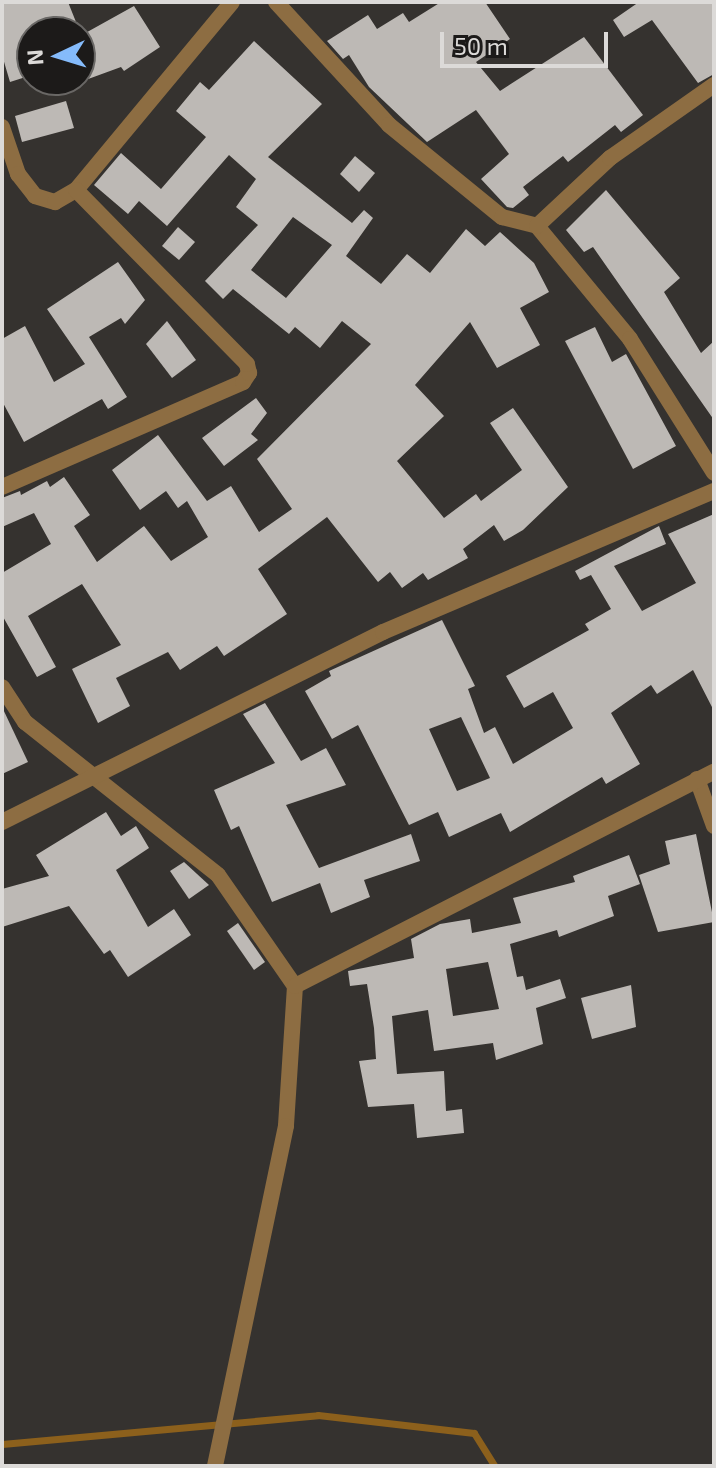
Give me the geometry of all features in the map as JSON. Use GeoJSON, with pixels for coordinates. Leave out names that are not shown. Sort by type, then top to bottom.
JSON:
{"type":"FeatureCollection","features":[{"type":"Feature","properties":{"kind":"street"},"geometry":{"type":"LineString","coordinates":[[2,127],[18,174],[35,196],[55,202],[76,190],[232,2]]}},
{"type":"Feature","properties":{"kind":"street"},"geometry":{"type":"LineString","coordinates":[[276,2],[389,125],[502,217],[537,226],[630,339],[714,473]]}},
{"type":"Feature","properties":{"kind":"street"},"geometry":{"type":"LineString","coordinates":[[537,226],[610,158],[714,85]]}},
{"type":"Feature","properties":{"kind":"street"},"geometry":{"type":"LineString","coordinates":[[2,487],[243,382],[249,373],[247,364],[76,190]]}},
{"type":"Feature","properties":{"kind":"street"},"geometry":{"type":"LineString","coordinates":[[2,822],[87,775],[383,632],[714,491]]}},
{"type":"Feature","properties":{"kind":"street"},"geometry":{"type":"LineString","coordinates":[[2,687],[25,722],[87,775],[218,875],[295,986],[286,1126],[236,1350],[215,1466]]}},
{"type":"Feature","properties":{"kind":"street"},"geometry":{"type":"LineString","coordinates":[[295,986],[714,772]]}},
{"type":"Feature","properties":{"kind":"street"},"geometry":{"type":"LineString","coordinates":[[697,779],[714,826]]}},
{"type":"Feature","properties":{"kind":"building"},"geometry":{"type":"Polygon","coordinates":[[[2,2],[68,2],[74,16],[16,16],[16,80],[10,82],[2,55],[2,2]]]}},
{"type":"Feature","properties":{"kind":"building"},"geometry":{"type":"Polygon","coordinates":[[[441,2],[485,2],[510,39],[476,62],[500,91],[584,37],[643,115],[621,132],[615,125],[568,162],[563,156],[523,187],[529,195],[513,208],[507,207],[481,179],[509,154],[476,110],[427,142],[369,87],[349,55],[343,59],[327,41],[368,15],[377,29],[403,13],[409,22],[441,2]]]}},
{"type":"Feature","properties":{"kind":"building"},"geometry":{"type":"Polygon","coordinates":[[[639,2],[714,2],[714,74],[698,83],[652,20],[624,37],[613,20],[639,2]]]}},
{"type":"Feature","properties":{"kind":"building"},"geometry":{"type":"Polygon","coordinates":[[[134,6],[160,47],[124,71],[121,67],[96,76],[96,27],[134,6]]]}},
{"type":"Feature","properties":{"kind":"building"},"geometry":{"type":"Polygon","coordinates":[[[254,41],[322,104],[268,157],[352,223],[364,210],[373,218],[346,256],[381,284],[407,254],[430,273],[466,229],[485,246],[500,232],[534,263],[549,292],[520,308],[540,345],[497,368],[470,322],[415,385],[444,416],[397,461],[444,518],[476,494],[481,501],[522,470],[490,423],[513,408],[568,487],[523,530],[504,541],[494,525],[463,549],[468,558],[428,580],[423,573],[402,588],[390,572],[378,582],[327,517],[258,569],[287,614],[224,656],[217,646],[180,670],[168,652],[116,678],[130,706],[98,723],[72,669],[121,645],[82,584],[28,616],[56,667],[37,677],[2,615],[2,573],[51,544],[34,513],[2,527],[2,498],[20,491],[21,495],[47,481],[50,487],[64,477],[90,515],[74,526],[97,562],[144,526],[171,561],[208,537],[187,501],[178,508],[166,491],[140,510],[112,470],[158,435],[207,501],[231,486],[259,532],[292,509],[257,459],[371,344],[342,321],[320,348],[295,327],[289,334],[233,289],[223,299],[205,281],[258,225],[236,207],[256,179],[229,155],[167,226],[139,201],[128,214],[94,185],[121,153],[161,189],[206,137],[176,111],[200,82],[209,90],[254,41]],[[293,217],[251,270],[286,298],[332,245],[293,217]]]}},
{"type":"Feature","properties":{"kind":"building"},"geometry":{"type":"Polygon","coordinates":[[[66,101],[74,128],[22,142],[15,116],[66,101]]]}},
{"type":"Feature","properties":{"kind":"building"},"geometry":{"type":"Polygon","coordinates":[[[355,156],[375,173],[359,192],[340,174],[355,156]]]}},
{"type":"Feature","properties":{"kind":"building"},"geometry":{"type":"Polygon","coordinates":[[[606,190],[680,278],[664,292],[701,353],[714,341],[714,420],[593,247],[584,252],[566,230],[606,190]]]}},
{"type":"Feature","properties":{"kind":"building"},"geometry":{"type":"Polygon","coordinates":[[[178,227],[195,242],[179,260],[162,246],[178,227]]]}},
{"type":"Feature","properties":{"kind":"building"},"geometry":{"type":"Polygon","coordinates":[[[118,262],[145,300],[125,324],[121,318],[89,337],[127,397],[108,409],[102,399],[24,442],[2,401],[2,339],[25,326],[54,382],[85,364],[47,309],[118,262]]]}},
{"type":"Feature","properties":{"kind":"building"},"geometry":{"type":"Polygon","coordinates":[[[167,321],[196,360],[172,378],[146,344],[167,321]]]}},
{"type":"Feature","properties":{"kind":"building"},"geometry":{"type":"Polygon","coordinates":[[[595,327],[612,362],[626,354],[676,446],[633,469],[565,341],[595,327]]]}},
{"type":"Feature","properties":{"kind":"building"},"geometry":{"type":"Polygon","coordinates":[[[256,398],[267,413],[251,434],[258,440],[224,466],[202,438],[256,398]]]}},
{"type":"Feature","properties":{"kind":"building"},"geometry":{"type":"Polygon","coordinates":[[[714,514],[714,711],[693,670],[657,694],[651,685],[611,713],[640,764],[606,784],[602,777],[510,832],[501,813],[449,837],[438,812],[409,825],[358,725],[332,739],[305,691],[331,676],[329,671],[442,620],[475,686],[468,689],[484,733],[495,727],[513,764],[573,728],[553,692],[524,708],[506,676],[589,630],[585,624],[611,609],[591,575],[580,580],[575,571],[659,526],[666,544],[614,566],[642,611],[696,583],[668,534],[714,514]],[[461,717],[429,729],[457,791],[490,778],[461,717]]]}},
{"type":"Feature","properties":{"kind":"building"},"geometry":{"type":"Polygon","coordinates":[[[265,703],[301,761],[326,748],[346,785],[286,805],[319,868],[411,834],[420,861],[364,880],[370,897],[331,913],[320,883],[272,902],[239,826],[231,830],[214,790],[275,763],[243,714],[265,703]]]}},
{"type":"Feature","properties":{"kind":"building"},"geometry":{"type":"Polygon","coordinates":[[[2,707],[28,762],[2,774],[2,707]]]}},
{"type":"Feature","properties":{"kind":"building"},"geometry":{"type":"Polygon","coordinates":[[[106,812],[121,836],[136,826],[149,848],[116,870],[148,927],[174,909],[191,935],[128,977],[110,950],[104,954],[69,906],[2,927],[2,889],[49,876],[36,855],[106,812]]]}},
{"type":"Feature","properties":{"kind":"building"},"geometry":{"type":"Polygon","coordinates":[[[696,834],[714,922],[658,932],[639,875],[670,864],[665,841],[696,834]]]}},
{"type":"Feature","properties":{"kind":"building"},"geometry":{"type":"Polygon","coordinates":[[[629,855],[640,884],[608,896],[614,916],[559,937],[557,930],[510,944],[517,977],[523,976],[526,990],[560,979],[566,998],[536,1008],[543,1044],[496,1060],[493,1043],[434,1051],[428,1010],[392,1016],[397,1074],[444,1071],[446,1111],[462,1109],[464,1133],[417,1138],[414,1104],[368,1107],[359,1061],[376,1059],[374,1028],[367,984],[350,986],[348,971],[414,958],[411,939],[440,924],[470,919],[472,933],[521,923],[513,898],[575,882],[573,876],[629,855]],[[488,962],[446,969],[453,1016],[499,1009],[488,962]]]}},
{"type":"Feature","properties":{"kind":"building"},"geometry":{"type":"Polygon","coordinates":[[[184,862],[209,885],[189,899],[170,871],[184,862]]]}},
{"type":"Feature","properties":{"kind":"building"},"geometry":{"type":"Polygon","coordinates":[[[238,923],[265,962],[254,970],[227,931],[238,923]]]}},
{"type":"Feature","properties":{"kind":"building"},"geometry":{"type":"Polygon","coordinates":[[[631,985],[636,1027],[592,1039],[581,998],[631,985]]]}},
{"type":"Feature","properties":{"kind":"waterway"},"geometry":{"type":"LineString","coordinates":[[2,1444],[318,1415],[474,1433],[495,1466]]}}]}
